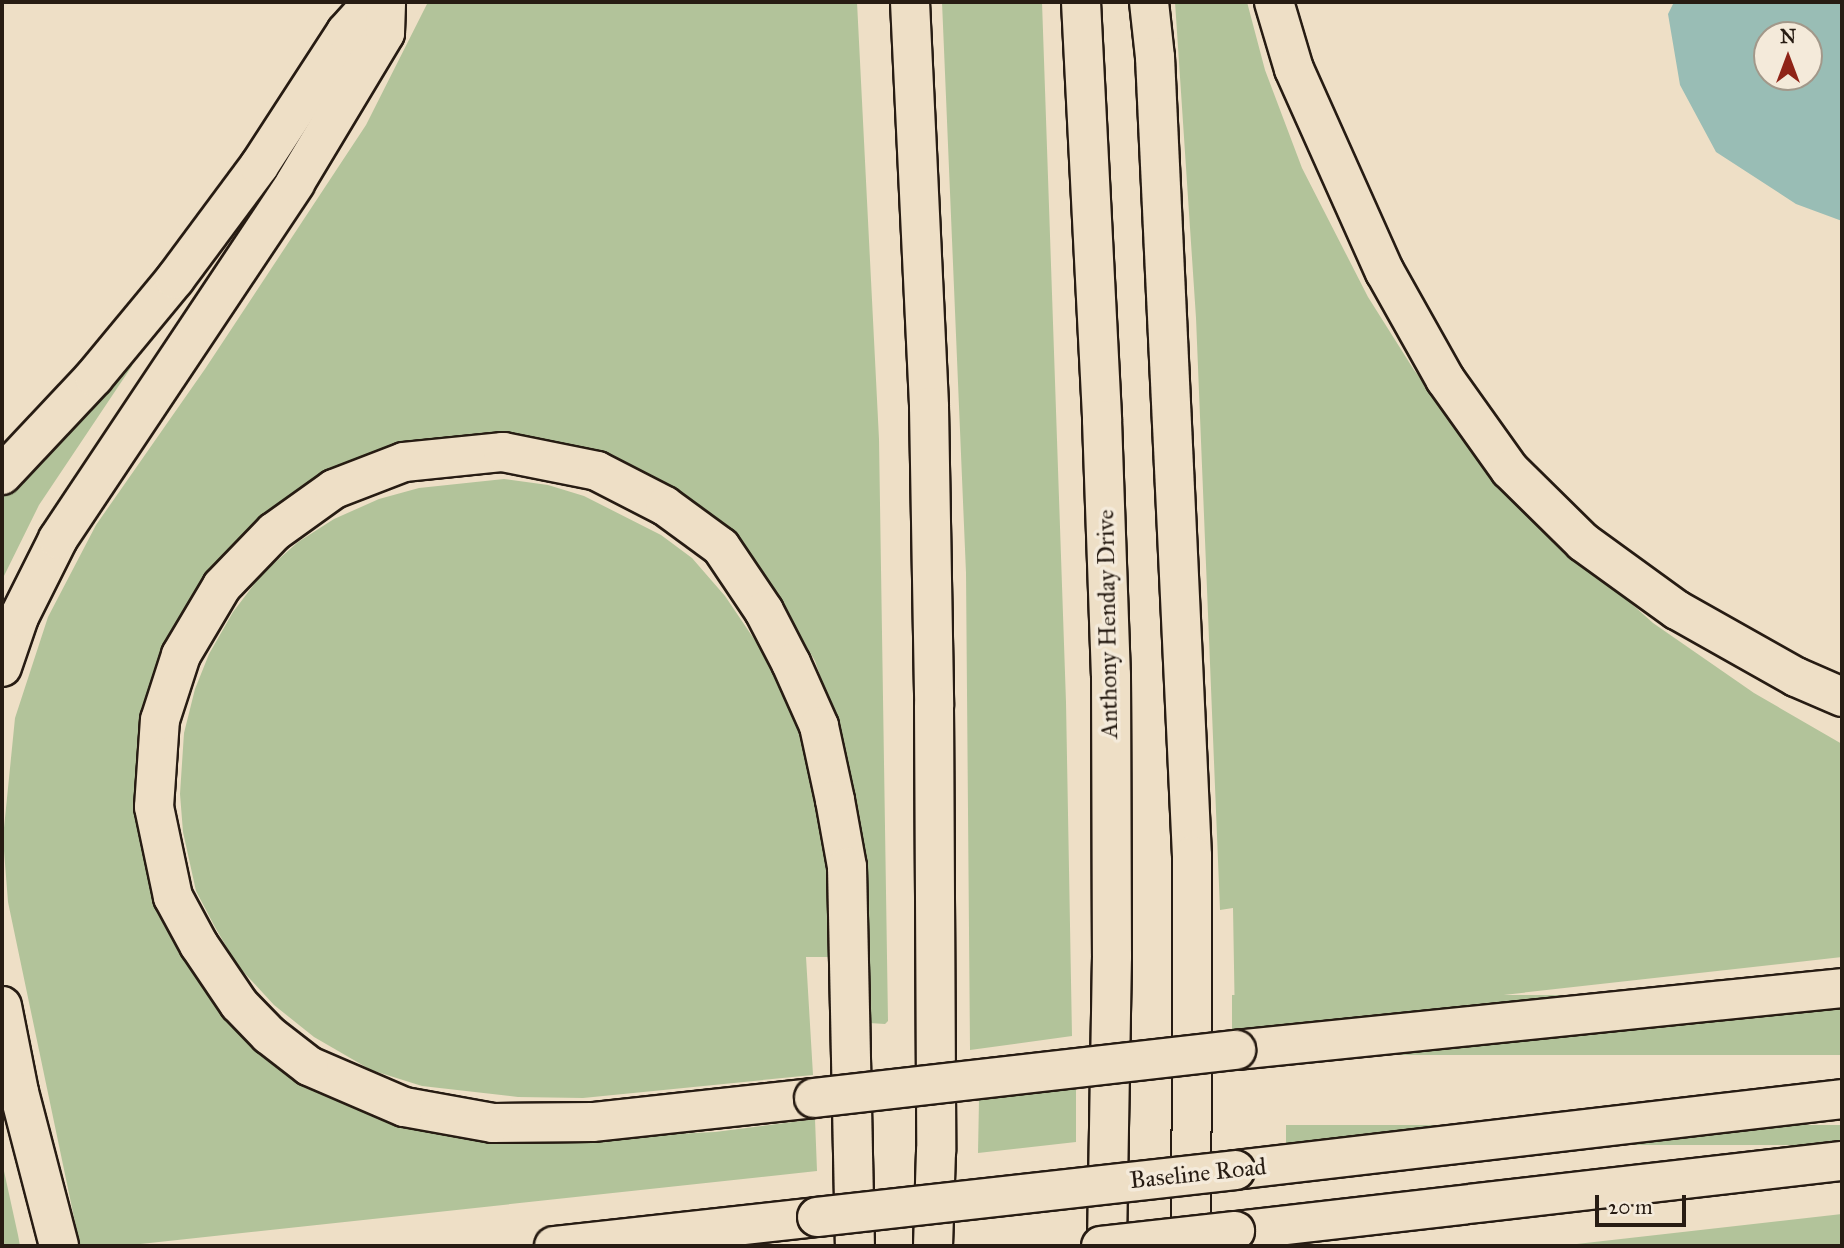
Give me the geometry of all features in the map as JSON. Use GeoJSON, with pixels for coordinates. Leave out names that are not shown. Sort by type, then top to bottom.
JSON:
{"type":"FeatureCollection","features":[{"type":"Feature","properties":{"kind":"main road"},"geometry":{"type":"LineString","coordinates":[[2,475],[94,376],[175,279],[259,166],[346,32],[373,2]]}},
{"type":"Feature","properties":{"kind":"main road"},"geometry":{"type":"LineString","coordinates":[[2,667],[19,617],[58,539],[295,183],[386,33],[386,2]]}},
{"type":"Feature","properties":{"kind":"main road"},"geometry":{"type":"LineString","coordinates":[[910,2],[929,447],[934,720],[936,1151],[933,1246]]}},
{"type":"Feature","properties":{"kind":"main road","name":"Anthony Henday Drive"},"geometry":{"type":"LineString","coordinates":[[1081,2],[1102,420],[1111,674],[1112,956],[1107,1246]]}},
{"type":"Feature","properties":{"kind":"main road"},"geometry":{"type":"LineString","coordinates":[[1149,2],[1157,98],[1192,856],[1191,1246]]}},
{"type":"Feature","properties":{"kind":"main road"},"geometry":{"type":"LineString","coordinates":[[1274,2],[1294,69],[1385,272],[1445,379],[1510,470],[1583,542],[1677,610],[1797,677],[1842,697]]}},
{"type":"Feature","properties":{"kind":"main road"},"geometry":{"type":"LineString","coordinates":[[855,1246],[847,867],[835,800],[819,726],[791,663],[764,611],[721,547],[665,506],[597,471],[503,452],[404,463],[334,489],[274,532],[222,586],[181,655],[160,720],[154,807],[173,897],[200,945],[239,1004],[269,1035],[309,1066],[404,1107],[493,1123],[592,1122],[814,1098],[1236,1050],[1842,988]]}},
{"type":"Feature","properties":{"kind":"main road"},"geometry":{"type":"LineString","coordinates":[[2,1006],[19,1091],[59,1246]]}},
{"type":"Feature","properties":{"kind":"main road","name":"Baseline Road"},"geometry":{"type":"LineString","coordinates":[[554,1246],[1842,1099]]}},
{"type":"Feature","properties":{"kind":"main road"},"geometry":{"type":"LineString","coordinates":[[1101,1246],[1842,1161]]}},
{"type":"Feature","properties":{"kind":"green space"},"geometry":{"type":"Polygon","coordinates":[[[428,2],[857,2],[879,439],[888,1021],[885,1024],[869,1023],[841,737],[815,661],[770,584],[714,522],[567,447],[287,502],[229,550],[204,586],[163,665],[177,940],[200,982],[225,1015],[251,1041],[575,1139],[715,1132],[815,1119],[817,1171],[122,1246],[80,1246],[8,902],[3,838],[15,718],[48,617],[96,525],[205,369],[366,125],[428,2]]]}},
{"type":"Feature","properties":{"kind":"green space"},"geometry":{"type":"Polygon","coordinates":[[[942,2],[1042,2],[1066,702],[1072,1036],[970,1050],[966,573],[942,2]]]}},
{"type":"Feature","properties":{"kind":"green space"},"geometry":{"type":"Polygon","coordinates":[[[1175,2],[1247,2],[1265,70],[1302,168],[1368,297],[1414,370],[1485,460],[1558,538],[1653,623],[1754,693],[1842,744],[1842,957],[1235,1025],[1233,908],[1220,910],[1196,318],[1175,2]]]}},
{"type":"Feature","properties":{"kind":"green space"},"geometry":{"type":"Polygon","coordinates":[[[134,357],[132,366],[39,505],[2,580],[2,492],[134,357]]]}},
{"type":"Feature","properties":{"kind":"green space"},"geometry":{"type":"Polygon","coordinates":[[[504,479],[548,485],[584,496],[661,535],[692,558],[725,596],[773,667],[796,721],[817,804],[827,873],[832,957],[806,957],[813,1075],[583,1098],[518,1097],[422,1086],[371,1070],[314,1037],[274,1005],[238,966],[196,891],[183,832],[180,794],[184,733],[195,689],[209,654],[233,612],[262,574],[298,542],[334,519],[379,499],[419,488],[504,479]]]}},
{"type":"Feature","properties":{"kind":"green space"},"geometry":{"type":"Polygon","coordinates":[[[1232,995],[1842,995],[1842,1055],[1232,1055],[1232,995]]]}},
{"type":"Feature","properties":{"kind":"green space"},"geometry":{"type":"Polygon","coordinates":[[[1076,1088],[1076,1142],[978,1153],[979,1100],[1076,1088]]]}},
{"type":"Feature","properties":{"kind":"green space"},"geometry":{"type":"Polygon","coordinates":[[[1286,1125],[1842,1125],[1842,1145],[1286,1145],[1286,1125]]]}},
{"type":"Feature","properties":{"kind":"green space"},"geometry":{"type":"Polygon","coordinates":[[[2,1162],[18,1235],[20,1246],[2,1246],[2,1162]]]}},
{"type":"Feature","properties":{"kind":"green space"},"geometry":{"type":"Polygon","coordinates":[[[1842,1214],[1842,1246],[1559,1246],[1842,1214]]]}},
{"type":"Feature","properties":{"kind":"water"},"geometry":{"type":"Polygon","coordinates":[[[1674,2],[1842,2],[1842,221],[1796,204],[1716,152],[1680,85],[1668,14],[1674,2]]]}}]}
